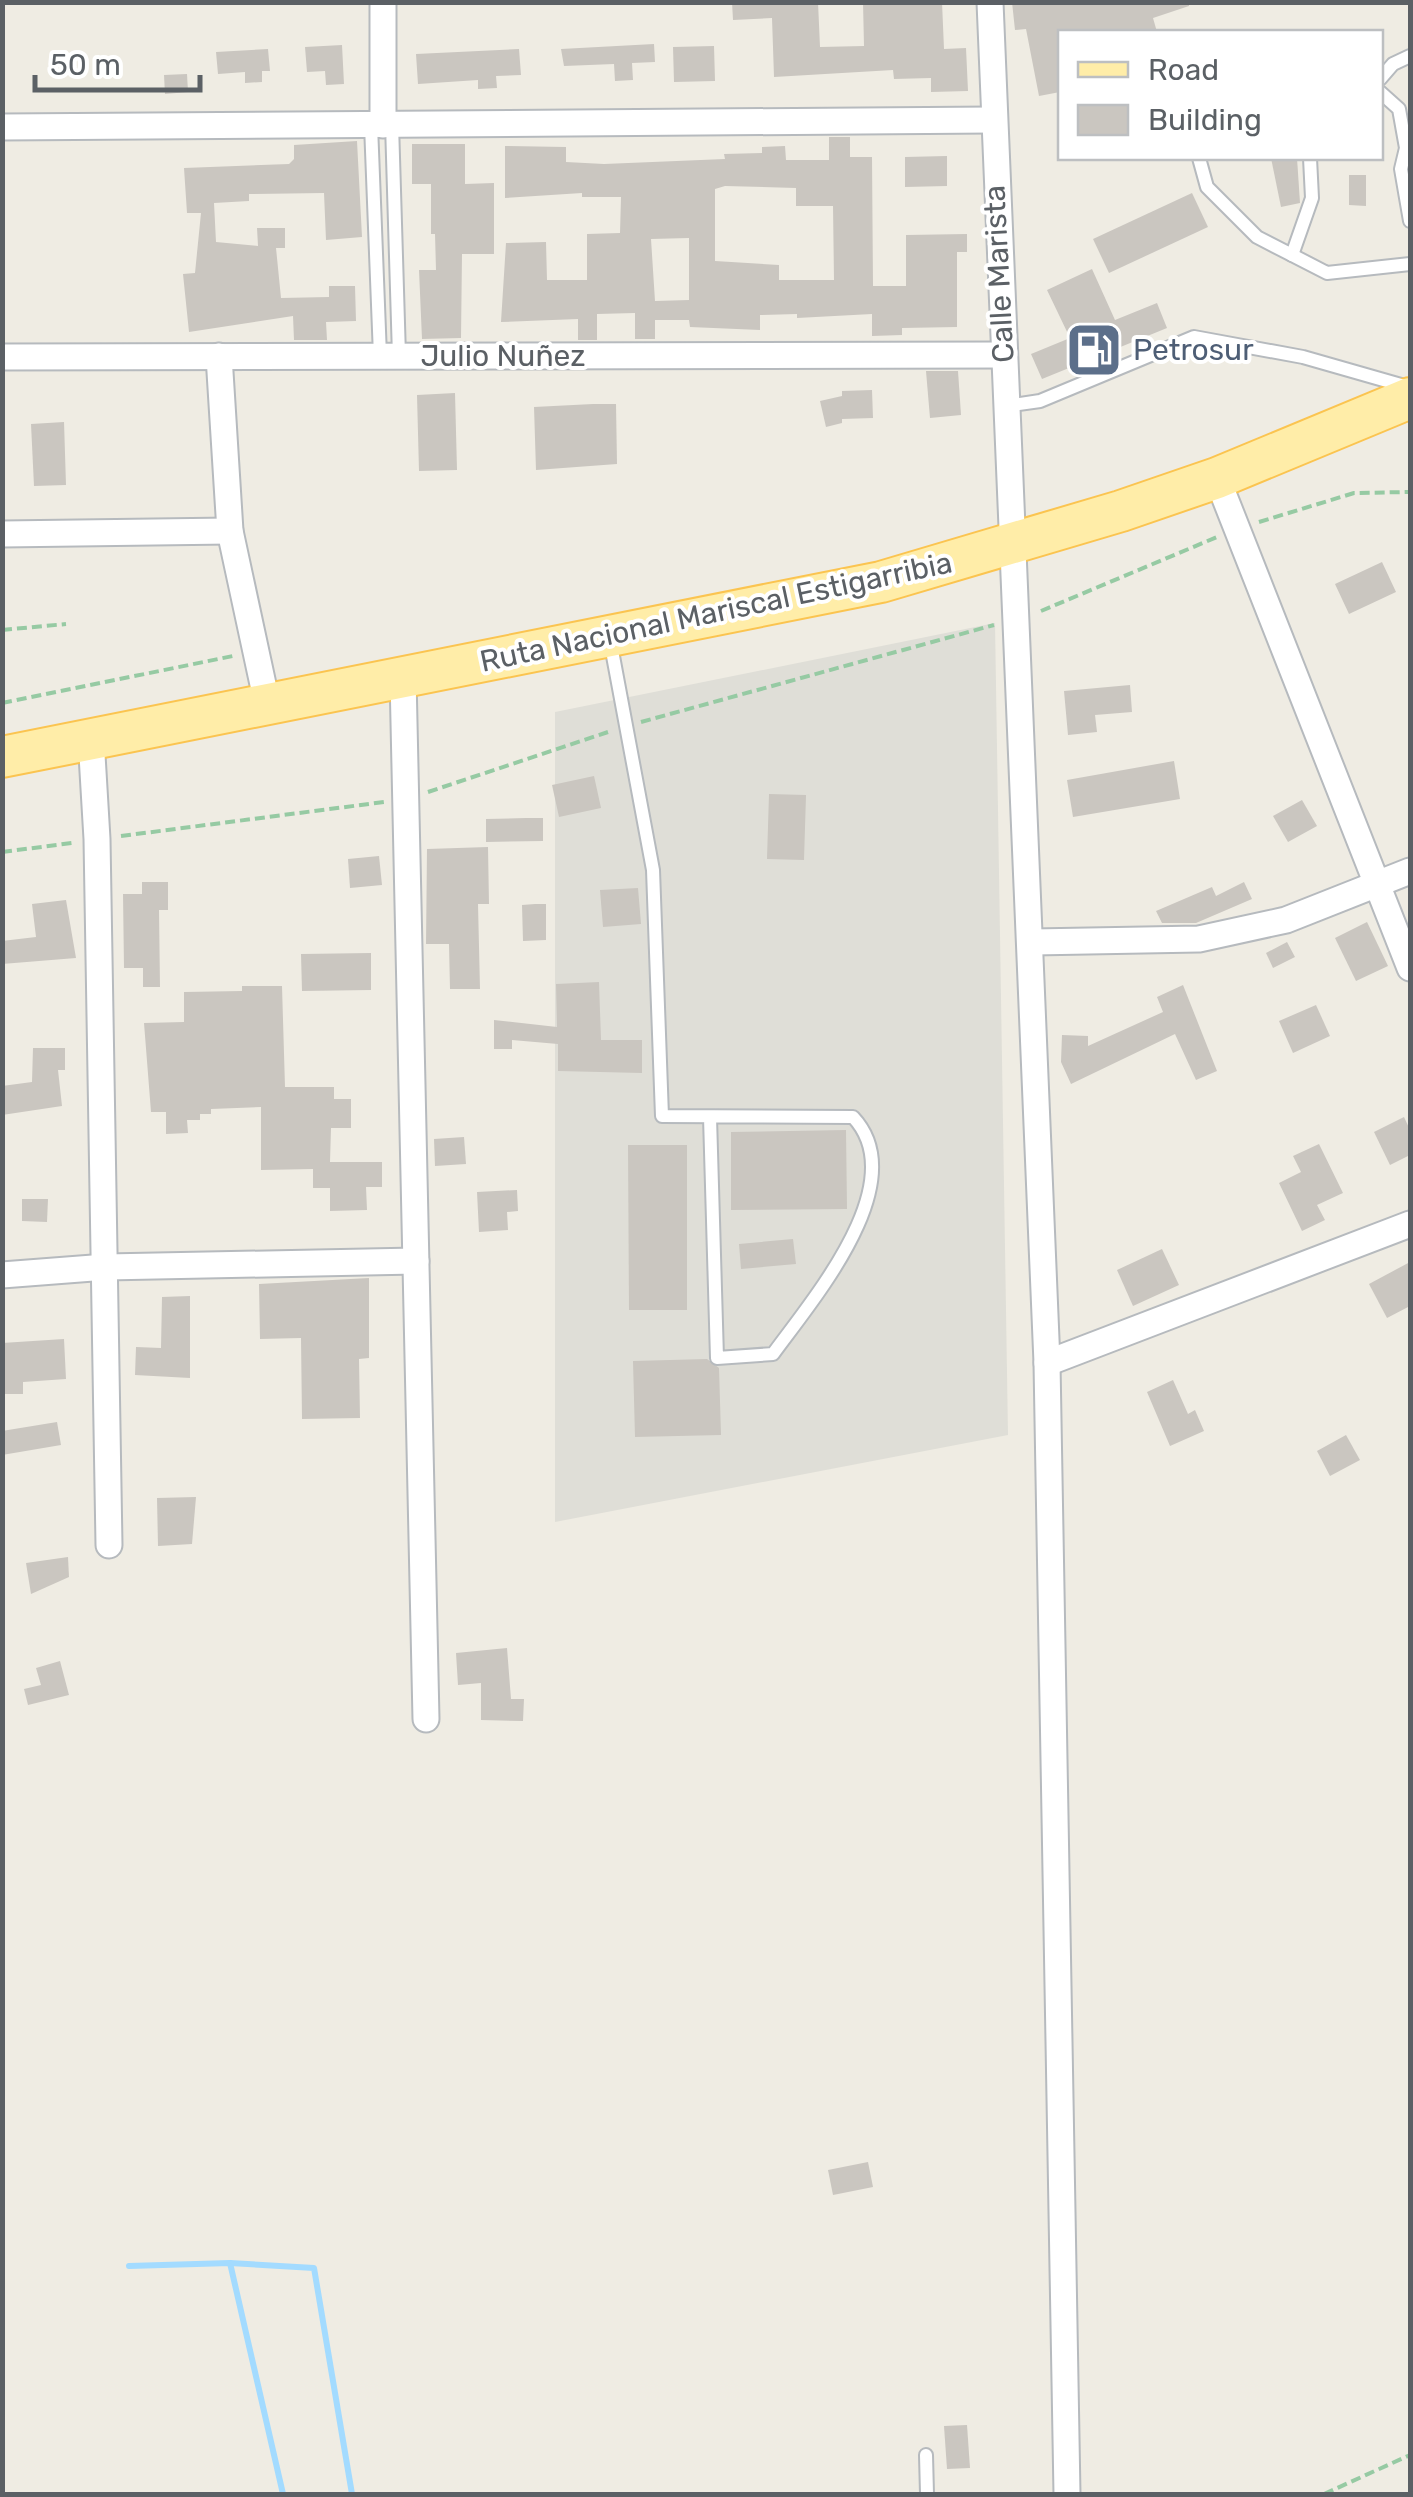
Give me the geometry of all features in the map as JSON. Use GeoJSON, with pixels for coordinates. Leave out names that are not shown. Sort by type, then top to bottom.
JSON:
{"type":"FeatureCollection","features":[{"type":"Feature","properties":{"kind":"main road","name":"Ruta Nacional Mariscal Estigarribia"},"geometry":{"type":"LineString","coordinates":[[2,756],[881,582],[1014,546],[1216,478],[1410,398]]}},
{"type":"Feature","properties":{"kind":"street"},"geometry":{"type":"LineString","coordinates":[[382,124],[383,2]]}},
{"type":"Feature","properties":{"kind":"street","name":"Calle Marista"},"geometry":{"type":"LineString","coordinates":[[990,2],[1047,1363],[1066,2494]]}},
{"type":"Feature","properties":{"kind":"street"},"geometry":{"type":"LineString","coordinates":[[2,127],[992,120]]}},
{"type":"Feature","properties":{"kind":"street","name":"Julio Nuñez"},"geometry":{"type":"LineString","coordinates":[[2,357],[1003,355]]}},
{"type":"Feature","properties":{"kind":"street"},"geometry":{"type":"LineString","coordinates":[[218,356],[230,530],[267,704]]}},
{"type":"Feature","properties":{"kind":"street"},"geometry":{"type":"LineString","coordinates":[[1216,478],[1410,968]]}},
{"type":"Feature","properties":{"kind":"street"},"geometry":{"type":"LineString","coordinates":[[2,534],[230,530]]}},
{"type":"Feature","properties":{"kind":"street"},"geometry":{"type":"LineString","coordinates":[[403,677],[426,1719]]}},
{"type":"Feature","properties":{"kind":"street"},"geometry":{"type":"LineString","coordinates":[[91,738],[106,1267],[109,1545]]}},
{"type":"Feature","properties":{"kind":"street"},"geometry":{"type":"LineString","coordinates":[[1032,942],[1199,939],[1286,920],[1410,871]]}},
{"type":"Feature","properties":{"kind":"street"},"geometry":{"type":"LineString","coordinates":[[1047,1363],[1410,1224]]}},
{"type":"Feature","properties":{"kind":"street"},"geometry":{"type":"LineString","coordinates":[[2,1274],[106,1267],[416,1261]]}},
{"type":"Feature","properties":{"kind":"lane"},"geometry":{"type":"LineString","coordinates":[[1383,76],[1393,64],[1410,56]]}},
{"type":"Feature","properties":{"kind":"lane"},"geometry":{"type":"LineString","coordinates":[[1383,95],[1399,109],[1406,148],[1400,170],[1410,221]]}},
{"type":"Feature","properties":{"kind":"lane"},"geometry":{"type":"LineString","coordinates":[[382,124],[390,356]]}},
{"type":"Feature","properties":{"kind":"lane"},"geometry":{"type":"LineString","coordinates":[[382,124],[390,356]]}},
{"type":"Feature","properties":{"kind":"lane"},"geometry":{"type":"LineString","coordinates":[[1199,160],[1206,186],[1257,237],[1328,272],[1410,264]]}},
{"type":"Feature","properties":{"kind":"lane"},"geometry":{"type":"LineString","coordinates":[[1292,254],[1312,198],[1310,160]]}},
{"type":"Feature","properties":{"kind":"lane"},"geometry":{"type":"LineString","coordinates":[[1006,406],[1040,401],[1194,336],[1303,356],[1410,387]]}},
{"type":"Feature","properties":{"kind":"lane"},"geometry":{"type":"LineString","coordinates":[[609,637],[653,870],[662,1116],[853,1117],[867,1132],[874,1174],[844,1256],[773,1354],[717,1358],[710,1117]]}},
{"type":"Feature","properties":{"kind":"lane"},"geometry":{"type":"LineString","coordinates":[[926,2455],[927,2494]]}},
{"type":"Feature","properties":{"kind":"path"},"geometry":{"type":"LineString","coordinates":[[2,852],[405,800],[624,727],[1017,618],[1237,529],[1354,493],[1410,492]]}},
{"type":"Feature","properties":{"kind":"path"},"geometry":{"type":"LineString","coordinates":[[2,630],[66,624]]}},
{"type":"Feature","properties":{"kind":"path"},"geometry":{"type":"LineString","coordinates":[[2,702],[256,652]]}},
{"type":"Feature","properties":{"kind":"path"},"geometry":{"type":"LineString","coordinates":[[1324,2494],[1410,2455]]}},
{"type":"Feature","properties":{"kind":"shaded area"},"geometry":{"type":"Polygon","coordinates":[[[995,623],[1008,1435],[555,1522],[555,712],[995,623]]]}},
{"type":"Feature","properties":{"kind":"building"},"geometry":{"type":"Polygon","coordinates":[[[732,2],[818,2],[820,47],[864,46],[863,2],[942,2],[944,49],[966,48],[968,91],[931,92],[931,78],[894,79],[893,70],[774,77],[772,18],[733,20],[732,2]]]}},
{"type":"Feature","properties":{"kind":"building"},"geometry":{"type":"Polygon","coordinates":[[[1012,2],[1189,2],[1189,6],[1153,18],[1156,30],[1058,30],[1058,92],[1039,96],[1026,29],[1015,30],[1012,2]]]}},
{"type":"Feature","properties":{"kind":"building"},"geometry":{"type":"Polygon","coordinates":[[[654,44],[655,62],[632,63],[633,80],[615,81],[614,64],[564,66],[561,49],[654,44]]]}},
{"type":"Feature","properties":{"kind":"building"},"geometry":{"type":"Polygon","coordinates":[[[342,45],[344,84],[326,85],[325,71],[307,72],[305,47],[342,45]]]}},
{"type":"Feature","properties":{"kind":"building"},"geometry":{"type":"Polygon","coordinates":[[[714,46],[715,81],[674,82],[673,47],[714,46]]]}},
{"type":"Feature","properties":{"kind":"building"},"geometry":{"type":"Polygon","coordinates":[[[268,49],[270,71],[262,71],[262,82],[245,83],[245,72],[218,74],[216,52],[268,49]]]}},
{"type":"Feature","properties":{"kind":"building"},"geometry":{"type":"Polygon","coordinates":[[[519,49],[521,75],[496,76],[497,88],[478,89],[478,80],[418,84],[416,54],[519,49]]]}},
{"type":"Feature","properties":{"kind":"building"},"geometry":{"type":"Polygon","coordinates":[[[187,74],[188,92],[165,94],[164,75],[187,74]]]}},
{"type":"Feature","properties":{"kind":"building"},"geometry":{"type":"Polygon","coordinates":[[[829,137],[850,137],[850,157],[872,157],[873,286],[906,286],[906,235],[967,234],[967,252],[957,252],[957,327],[902,328],[902,335],[872,336],[872,314],[797,318],[797,314],[760,315],[760,330],[690,327],[689,320],[655,320],[655,339],[635,339],[635,313],[597,314],[597,340],[578,340],[578,319],[501,322],[506,243],[546,242],[547,280],[587,280],[587,234],[620,233],[621,197],[582,197],[582,193],[505,198],[505,146],[566,147],[566,162],[604,164],[725,159],[724,154],[762,153],[762,147],[785,146],[786,160],[829,160],[829,137]],[[796,188],[715,189],[715,261],[779,265],[779,280],[834,280],[833,206],[796,206],[796,188]],[[689,238],[651,239],[655,301],[689,300],[689,238]]]}},
{"type":"Feature","properties":{"kind":"building"},"geometry":{"type":"Polygon","coordinates":[[[357,141],[362,237],[326,240],[324,193],[249,194],[249,201],[214,203],[216,242],[258,246],[257,228],[285,228],[285,248],[276,248],[281,298],[329,297],[329,286],[355,286],[356,321],[326,322],[327,340],[294,340],[293,316],[189,332],[183,274],[195,273],[201,213],[187,213],[184,168],[289,164],[294,159],[294,145],[357,141]]]}},
{"type":"Feature","properties":{"kind":"building"},"geometry":{"type":"Polygon","coordinates":[[[412,144],[465,144],[465,184],[494,183],[494,254],[462,254],[461,338],[422,339],[419,270],[436,270],[435,234],[431,234],[431,184],[412,184],[412,144]]]}},
{"type":"Feature","properties":{"kind":"building"},"geometry":{"type":"Polygon","coordinates":[[[947,156],[947,186],[905,187],[905,157],[947,156]]]}},
{"type":"Feature","properties":{"kind":"building"},"geometry":{"type":"Polygon","coordinates":[[[1271,160],[1297,160],[1300,203],[1281,207],[1271,160]]]}},
{"type":"Feature","properties":{"kind":"building"},"geometry":{"type":"Polygon","coordinates":[[[1349,175],[1366,175],[1366,206],[1349,205],[1349,175]]]}},
{"type":"Feature","properties":{"kind":"building"},"geometry":{"type":"Polygon","coordinates":[[[1192,193],[1208,227],[1109,273],[1093,239],[1192,193]]]}},
{"type":"Feature","properties":{"kind":"building"},"geometry":{"type":"Polygon","coordinates":[[[1092,269],[1115,320],[1157,303],[1167,328],[1042,379],[1031,354],[1070,338],[1047,290],[1092,269]]]}},
{"type":"Feature","properties":{"kind":"building"},"geometry":{"type":"Polygon","coordinates":[[[926,371],[958,371],[961,415],[930,418],[926,371]]]}},
{"type":"Feature","properties":{"kind":"building"},"geometry":{"type":"Polygon","coordinates":[[[872,390],[873,418],[842,419],[842,423],[826,427],[820,401],[842,396],[842,391],[872,390]]]}},
{"type":"Feature","properties":{"kind":"building"},"geometry":{"type":"Polygon","coordinates":[[[455,393],[457,470],[419,471],[417,395],[455,393]]]}},
{"type":"Feature","properties":{"kind":"building"},"geometry":{"type":"Polygon","coordinates":[[[616,404],[617,464],[536,470],[534,407],[616,404]]]}},
{"type":"Feature","properties":{"kind":"building"},"geometry":{"type":"Polygon","coordinates":[[[64,422],[66,485],[34,486],[31,424],[64,422]]]}},
{"type":"Feature","properties":{"kind":"building"},"geometry":{"type":"Polygon","coordinates":[[[1382,562],[1396,592],[1349,614],[1335,584],[1382,562]]]}},
{"type":"Feature","properties":{"kind":"building"},"geometry":{"type":"Polygon","coordinates":[[[1130,685],[1132,712],[1095,715],[1097,732],[1068,735],[1064,691],[1130,685]]]}},
{"type":"Feature","properties":{"kind":"building"},"geometry":{"type":"Polygon","coordinates":[[[1174,761],[1180,799],[1073,817],[1067,780],[1174,761]]]}},
{"type":"Feature","properties":{"kind":"building"},"geometry":{"type":"Polygon","coordinates":[[[594,776],[601,808],[559,817],[552,785],[594,776]]]}},
{"type":"Feature","properties":{"kind":"building"},"geometry":{"type":"Polygon","coordinates":[[[769,794],[806,795],[804,860],[767,859],[769,794]]]}},
{"type":"Feature","properties":{"kind":"building"},"geometry":{"type":"Polygon","coordinates":[[[1302,800],[1317,826],[1288,842],[1273,816],[1302,800]]]}},
{"type":"Feature","properties":{"kind":"building"},"geometry":{"type":"Polygon","coordinates":[[[543,818],[543,841],[486,842],[486,819],[543,818]]]}},
{"type":"Feature","properties":{"kind":"building"},"geometry":{"type":"Polygon","coordinates":[[[488,847],[489,904],[478,904],[480,989],[450,989],[449,944],[426,944],[427,849],[488,847]]]}},
{"type":"Feature","properties":{"kind":"building"},"geometry":{"type":"Polygon","coordinates":[[[379,856],[382,885],[350,888],[348,859],[379,856]]]}},
{"type":"Feature","properties":{"kind":"building"},"geometry":{"type":"Polygon","coordinates":[[[142,882],[168,882],[168,910],[159,910],[160,987],[143,987],[143,968],[124,968],[123,894],[142,894],[142,882]]]}},
{"type":"Feature","properties":{"kind":"building"},"geometry":{"type":"Polygon","coordinates":[[[1244,882],[1252,899],[1196,923],[1162,923],[1156,911],[1212,887],[1216,896],[1244,882]]]}},
{"type":"Feature","properties":{"kind":"building"},"geometry":{"type":"Polygon","coordinates":[[[638,888],[641,924],[603,927],[600,890],[638,888]]]}},
{"type":"Feature","properties":{"kind":"building"},"geometry":{"type":"Polygon","coordinates":[[[66,900],[76,958],[2,964],[2,941],[36,937],[32,904],[66,900]]]}},
{"type":"Feature","properties":{"kind":"building"},"geometry":{"type":"Polygon","coordinates":[[[546,904],[546,940],[523,941],[522,905],[546,904]]]}},
{"type":"Feature","properties":{"kind":"building"},"geometry":{"type":"Polygon","coordinates":[[[1367,922],[1388,966],[1356,981],[1335,938],[1367,922]]]}},
{"type":"Feature","properties":{"kind":"building"},"geometry":{"type":"Polygon","coordinates":[[[1287,942],[1295,957],[1273,968],[1266,953],[1287,942]]]}},
{"type":"Feature","properties":{"kind":"building"},"geometry":{"type":"Polygon","coordinates":[[[371,953],[371,990],[302,991],[301,954],[371,953]]]}},
{"type":"Feature","properties":{"kind":"building"},"geometry":{"type":"Polygon","coordinates":[[[599,982],[601,1040],[642,1040],[642,1073],[558,1071],[558,1044],[512,1040],[512,1049],[494,1049],[494,1020],[557,1027],[556,984],[599,982]]]}},
{"type":"Feature","properties":{"kind":"building"},"geometry":{"type":"Polygon","coordinates":[[[1183,985],[1217,1071],[1196,1080],[1175,1034],[1071,1084],[1061,1062],[1062,1035],[1088,1036],[1088,1046],[1163,1012],[1157,997],[1183,985]]]}},
{"type":"Feature","properties":{"kind":"building"},"geometry":{"type":"Polygon","coordinates":[[[242,986],[282,986],[285,1087],[334,1087],[334,1099],[351,1099],[351,1128],[331,1128],[330,1162],[382,1162],[382,1187],[366,1187],[367,1210],[330,1211],[330,1188],[313,1188],[313,1169],[261,1170],[261,1107],[211,1109],[211,1114],[200,1114],[200,1120],[187,1120],[188,1133],[166,1134],[166,1112],[151,1112],[144,1023],[184,1022],[184,992],[242,991],[242,986]]]}},
{"type":"Feature","properties":{"kind":"building"},"geometry":{"type":"Polygon","coordinates":[[[1316,1005],[1330,1036],[1293,1053],[1279,1021],[1316,1005]]]}},
{"type":"Feature","properties":{"kind":"building"},"geometry":{"type":"Polygon","coordinates":[[[33,1048],[65,1048],[65,1070],[58,1070],[62,1106],[2,1115],[2,1086],[32,1082],[33,1048]]]}},
{"type":"Feature","properties":{"kind":"building"},"geometry":{"type":"Polygon","coordinates":[[[1404,1117],[1410,1130],[1410,1155],[1390,1165],[1374,1132],[1404,1117]]]}},
{"type":"Feature","properties":{"kind":"building"},"geometry":{"type":"Polygon","coordinates":[[[846,1130],[847,1209],[731,1210],[731,1132],[846,1130]]]}},
{"type":"Feature","properties":{"kind":"building"},"geometry":{"type":"Polygon","coordinates":[[[464,1137],[466,1164],[435,1166],[434,1139],[464,1137]]]}},
{"type":"Feature","properties":{"kind":"building"},"geometry":{"type":"Polygon","coordinates":[[[1319,1144],[1343,1193],[1317,1205],[1325,1220],[1302,1231],[1279,1183],[1301,1172],[1293,1156],[1319,1144]]]}},
{"type":"Feature","properties":{"kind":"building"},"geometry":{"type":"Polygon","coordinates":[[[628,1145],[687,1145],[687,1310],[629,1310],[628,1145]]]}},
{"type":"Feature","properties":{"kind":"building"},"geometry":{"type":"Polygon","coordinates":[[[517,1190],[518,1211],[507,1212],[508,1230],[479,1232],[477,1192],[517,1190]]]}},
{"type":"Feature","properties":{"kind":"building"},"geometry":{"type":"Polygon","coordinates":[[[22,1199],[48,1199],[47,1222],[22,1221],[22,1199]]]}},
{"type":"Feature","properties":{"kind":"building"},"geometry":{"type":"Polygon","coordinates":[[[793,1239],[796,1264],[741,1269],[739,1244],[793,1239]]]}},
{"type":"Feature","properties":{"kind":"building"},"geometry":{"type":"Polygon","coordinates":[[[1162,1249],[1179,1285],[1133,1306],[1117,1270],[1162,1249]]]}},
{"type":"Feature","properties":{"kind":"building"},"geometry":{"type":"Polygon","coordinates":[[[1410,1262],[1410,1306],[1387,1318],[1369,1284],[1410,1262]]]}},
{"type":"Feature","properties":{"kind":"building"},"geometry":{"type":"Polygon","coordinates":[[[369,1278],[369,1358],[359,1359],[360,1418],[302,1419],[301,1338],[260,1339],[259,1284],[369,1278]]]}},
{"type":"Feature","properties":{"kind":"building"},"geometry":{"type":"Polygon","coordinates":[[[190,1296],[190,1378],[135,1375],[136,1347],[161,1348],[162,1297],[190,1296]]]}},
{"type":"Feature","properties":{"kind":"building"},"geometry":{"type":"Polygon","coordinates":[[[64,1339],[66,1379],[23,1382],[23,1394],[3,1394],[2,1343],[64,1339]]]}},
{"type":"Feature","properties":{"kind":"building"},"geometry":{"type":"Polygon","coordinates":[[[707,1359],[719,1368],[721,1435],[635,1437],[633,1361],[707,1359]]]}},
{"type":"Feature","properties":{"kind":"building"},"geometry":{"type":"Polygon","coordinates":[[[1173,1380],[1188,1414],[1195,1410],[1204,1431],[1170,1446],[1147,1392],[1173,1380]]]}},
{"type":"Feature","properties":{"kind":"building"},"geometry":{"type":"Polygon","coordinates":[[[57,1422],[61,1445],[2,1455],[2,1431],[57,1422]]]}},
{"type":"Feature","properties":{"kind":"building"},"geometry":{"type":"Polygon","coordinates":[[[1346,1435],[1360,1460],[1330,1476],[1317,1451],[1346,1435]]]}},
{"type":"Feature","properties":{"kind":"building"},"geometry":{"type":"Polygon","coordinates":[[[196,1497],[192,1544],[158,1546],[157,1498],[196,1497]]]}},
{"type":"Feature","properties":{"kind":"building"},"geometry":{"type":"Polygon","coordinates":[[[68,1557],[69,1577],[31,1594],[26,1563],[68,1557]]]}},
{"type":"Feature","properties":{"kind":"building"},"geometry":{"type":"Polygon","coordinates":[[[507,1648],[511,1699],[524,1699],[523,1721],[481,1720],[481,1683],[458,1685],[456,1653],[507,1648]]]}},
{"type":"Feature","properties":{"kind":"building"},"geometry":{"type":"Polygon","coordinates":[[[60,1661],[69,1695],[28,1705],[24,1689],[41,1685],[36,1668],[60,1661]]]}},
{"type":"Feature","properties":{"kind":"building"},"geometry":{"type":"Polygon","coordinates":[[[868,2162],[873,2187],[833,2195],[828,2170],[868,2162]]]}},
{"type":"Feature","properties":{"kind":"building"},"geometry":{"type":"Polygon","coordinates":[[[967,2425],[970,2468],[947,2469],[944,2426],[967,2425]]]}},
{"type":"Feature","properties":{"kind":"waterway"},"geometry":{"type":"LineString","coordinates":[[230,2263],[283,2494]]}},
{"type":"Feature","properties":{"kind":"waterway"},"geometry":{"type":"LineString","coordinates":[[129,2266],[230,2263],[314,2268],[352,2494]]}},
{"type":"Feature","properties":{"kind":"place","name":"Petrosur"},"geometry":{"type":"Point","coordinates":[1094,350]}}]}
